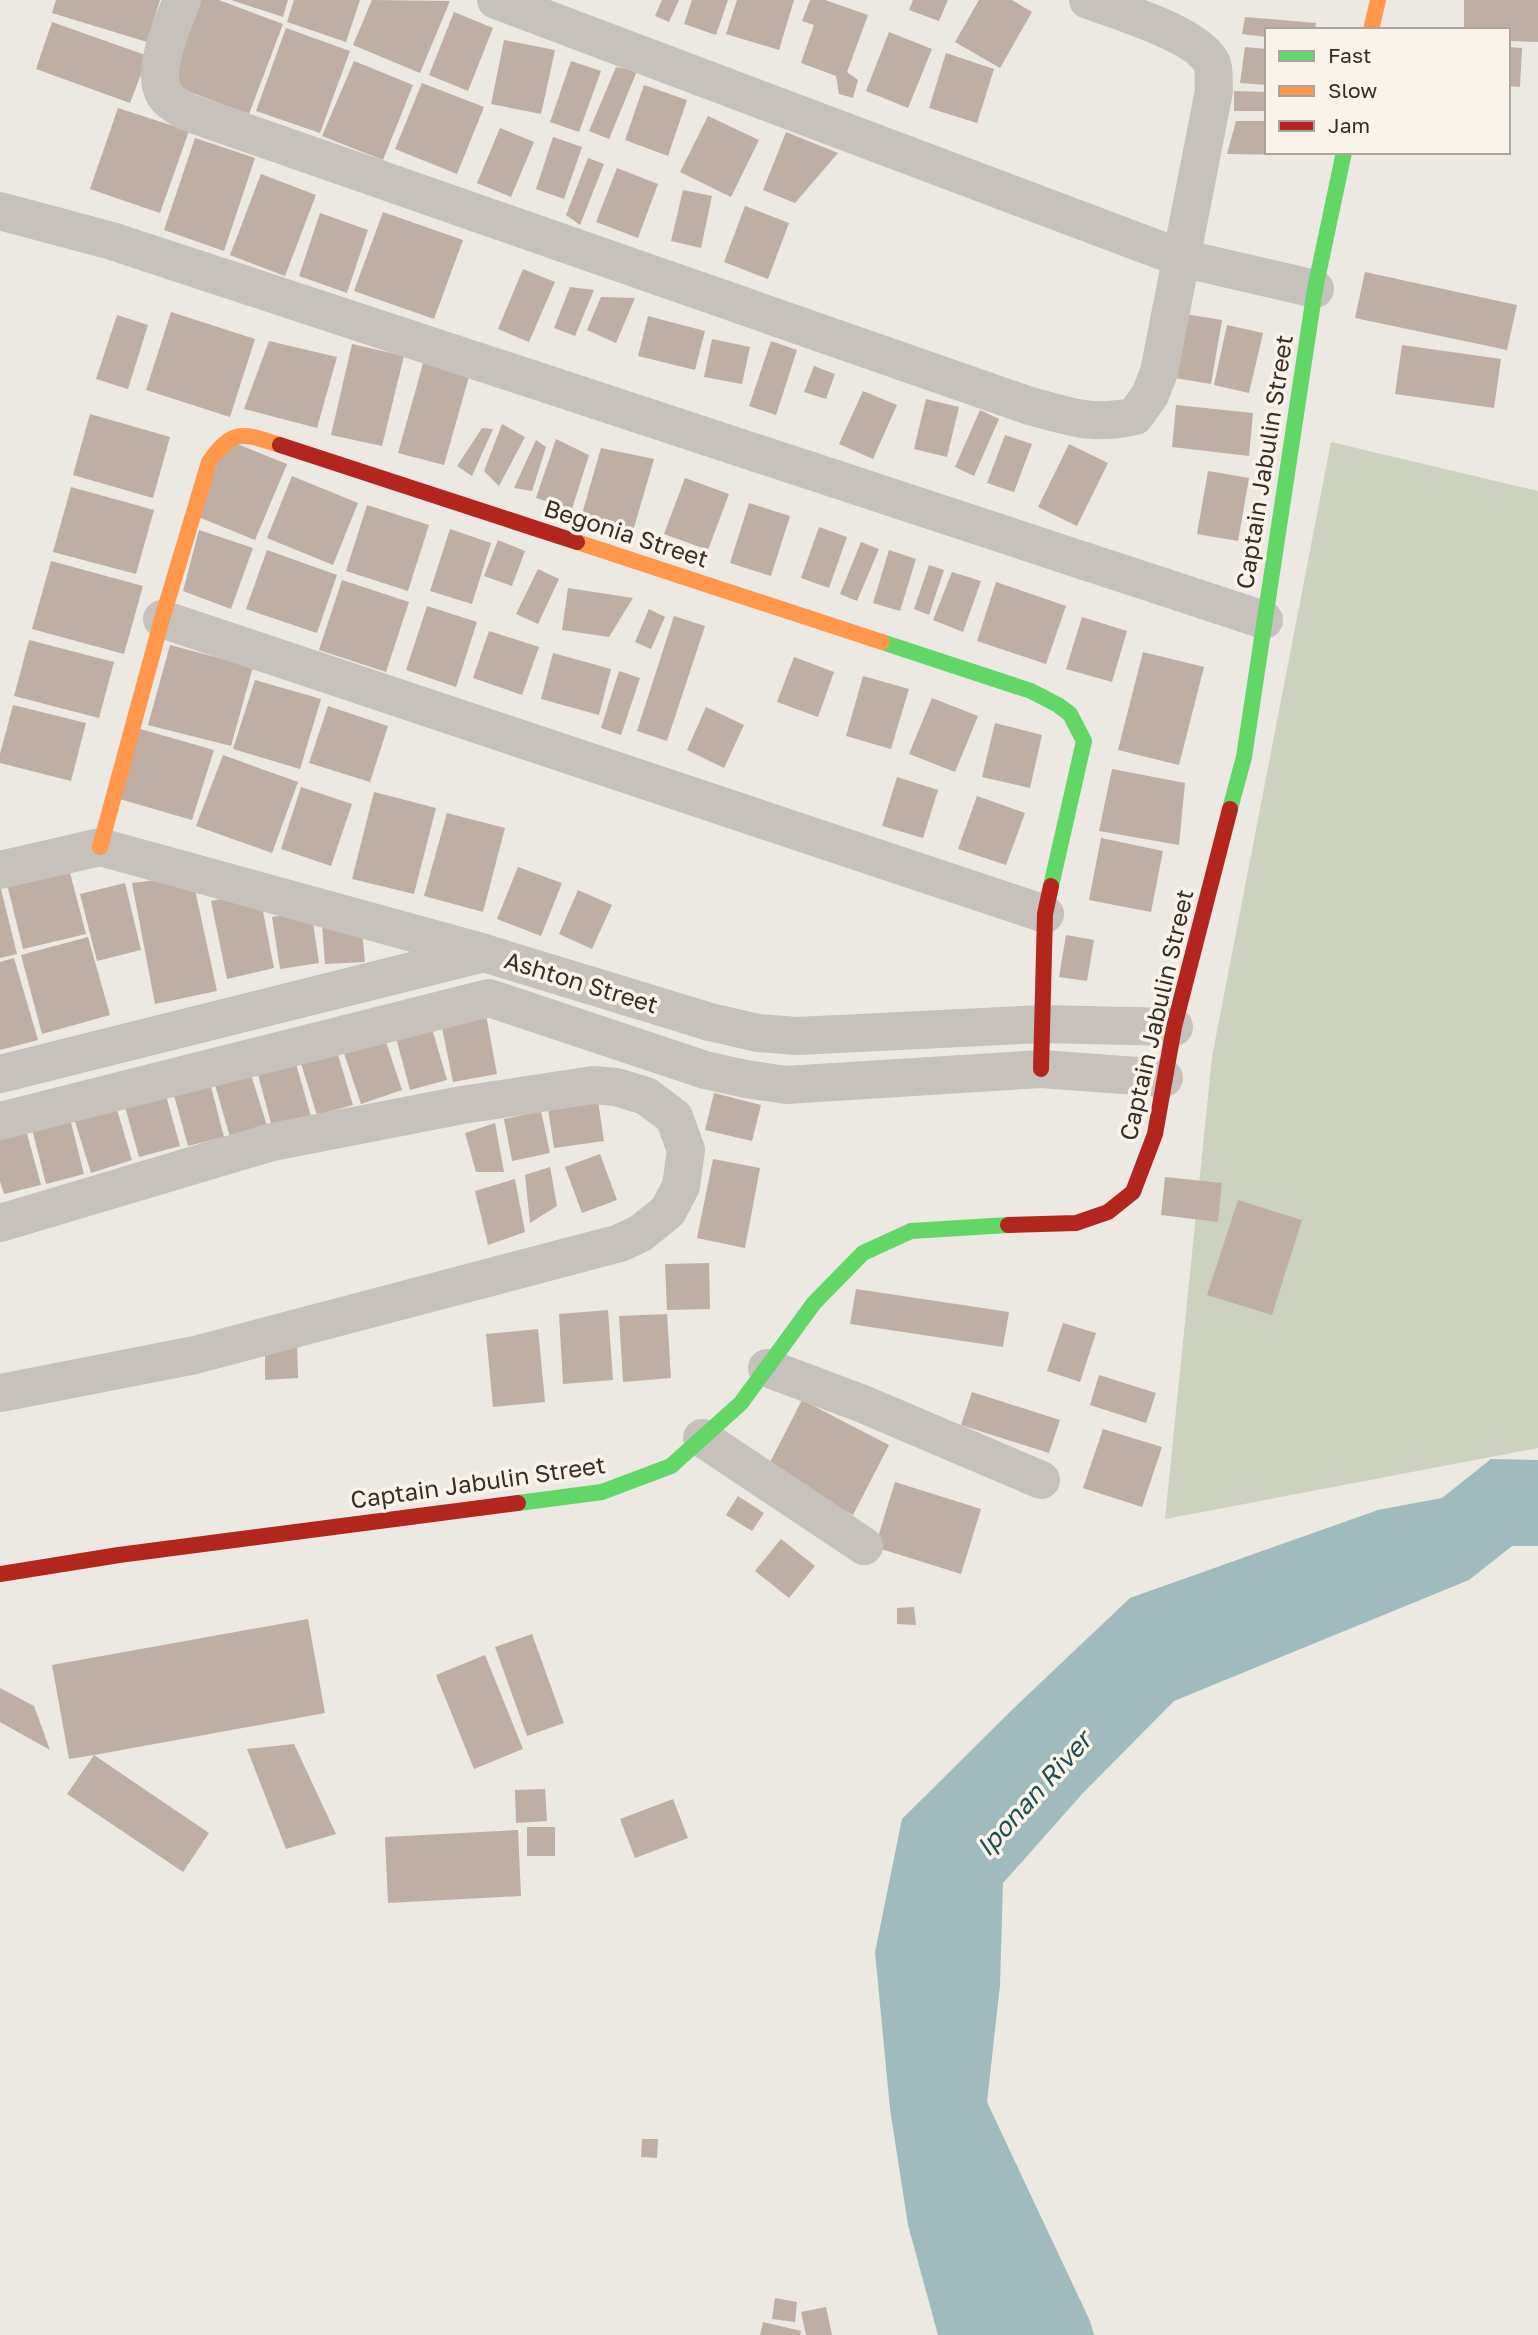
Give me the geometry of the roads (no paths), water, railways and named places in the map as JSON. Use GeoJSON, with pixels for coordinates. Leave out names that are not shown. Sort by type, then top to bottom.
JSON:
{"type":"FeatureCollection","features":[{"type":"Feature","properties":{"kind":"street"},"geometry":{"type":"LineString","coordinates":[[182,0],[162,55],[159,79],[167,98],[187,113],[1030,406],[1080,420],[1109,422],[1135,416],[1150,395],[1159,372],[1214,91],[1212,64],[1200,50],[1174,32],[1088,0]]}},
{"type":"Feature","properties":{"kind":"street"},"geometry":{"type":"LineString","coordinates":[[496,0],[1181,258],[1314,289]]}},
{"type":"Feature","properties":{"kind":"street"},"geometry":{"type":"LineString","coordinates":[[1371,28],[1377,0]]}},
{"type":"Feature","properties":{"kind":"street","name":"Captain Jabulin Street"},"geometry":{"type":"LineString","coordinates":[[0,1574],[119,1555],[602,1492],[671,1466],[741,1403],[814,1303],[863,1253],[911,1231],[963,1226],[1076,1223],[1108,1212],[1133,1192],[1155,1134],[1174,1027],[1244,757],[1314,289],[1345,154]]}},
{"type":"Feature","properties":{"kind":"street"},"geometry":{"type":"LineString","coordinates":[[0,211],[112,241],[177,262],[1264,620]]}},
{"type":"Feature","properties":{"kind":"street","name":"Begonia Street"},"geometry":{"type":"LineString","coordinates":[[100,847],[162,619],[209,462],[224,440],[239,435],[256,436],[1031,691],[1064,709],[1077,720],[1084,741],[1045,914],[1041,1069]]}},
{"type":"Feature","properties":{"kind":"street"},"geometry":{"type":"LineString","coordinates":[[162,619],[1045,914]]}},
{"type":"Feature","properties":{"kind":"street"},"geometry":{"type":"LineString","coordinates":[[0,870],[100,847],[484,953],[489,998]]}},
{"type":"Feature","properties":{"kind":"street","name":"Ashton Street"},"geometry":{"type":"LineString","coordinates":[[0,1074],[484,953],[710,1022],[758,1032],[797,1036],[1042,1024],[1174,1027]]}},
{"type":"Feature","properties":{"kind":"street","name":"Ashton Street"},"geometry":{"type":"LineString","coordinates":[[0,1121],[489,998],[705,1070],[786,1085],[1041,1069],[1164,1077]]}},
{"type":"Feature","properties":{"kind":"street"},"geometry":{"type":"LineString","coordinates":[[0,1223],[272,1142],[462,1105],[593,1085],[615,1087],[646,1096],[674,1117],[686,1150],[681,1186],[668,1211],[641,1233],[620,1243],[195,1355],[0,1393]]}},
{"type":"Feature","properties":{"kind":"street"},"geometry":{"type":"LineString","coordinates":[[767,1367],[863,1404],[1041,1480]]}},
{"type":"Feature","properties":{"kind":"street"},"geometry":{"type":"LineString","coordinates":[[702,1438],[864,1546]]}},
{"type":"Feature","properties":{"kind":"water","name":"Iponan River"},"geometry":{"type":"Polygon","coordinates":[[[1491,1459],[1538,1460],[1538,1546],[1512,1546],[1469,1580],[1174,1701],[1083,1793],[1003,1883],[1000,1985],[987,2102],[1090,2321],[1094,2335],[938,2335],[908,2225],[890,2109],[875,1952],[902,1819],[1130,1598],[1378,1510],[1442,1498],[1491,1459]]]}}]}
